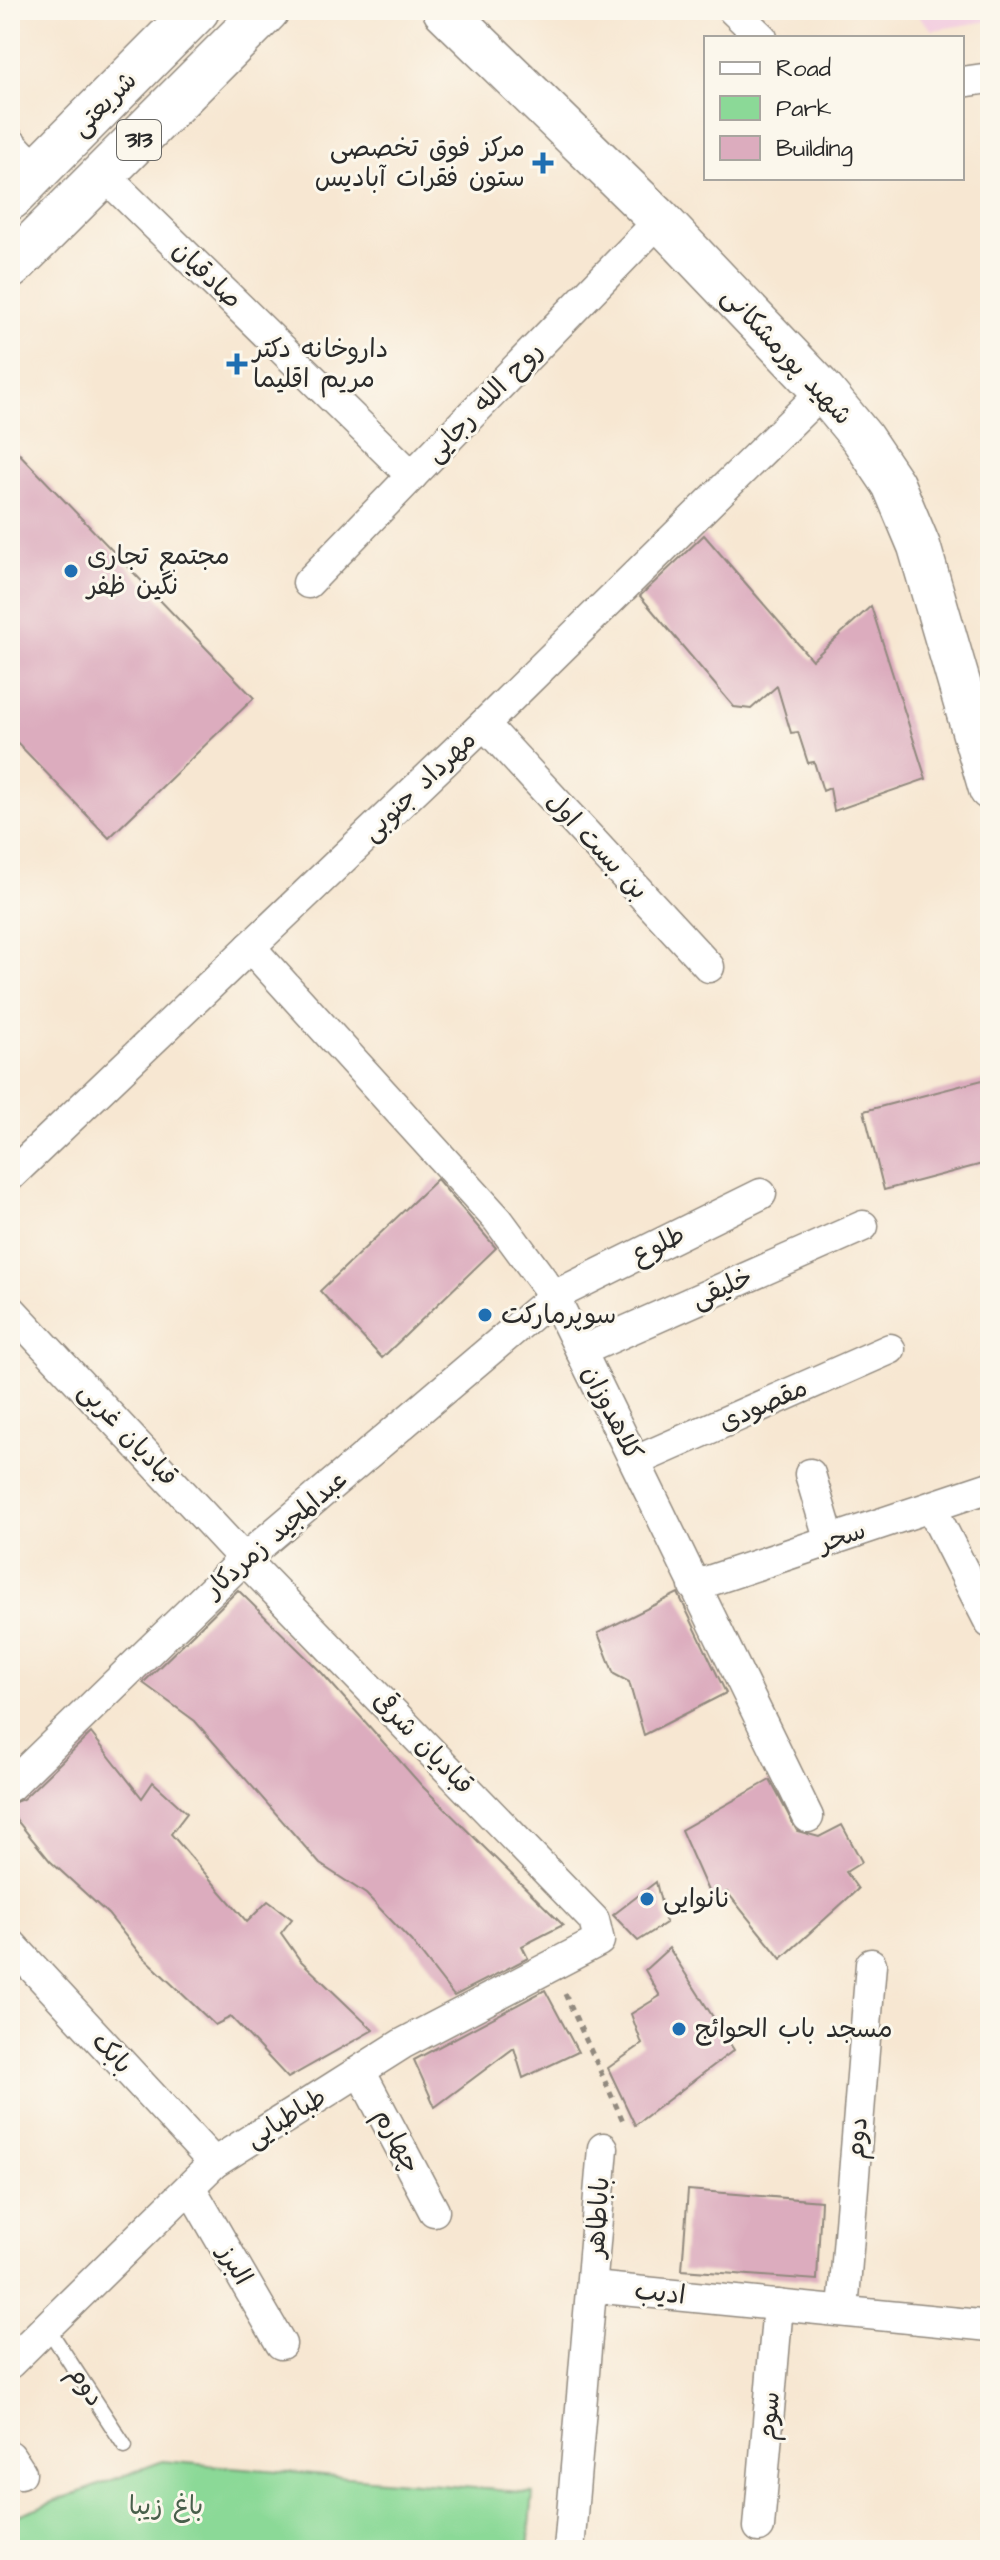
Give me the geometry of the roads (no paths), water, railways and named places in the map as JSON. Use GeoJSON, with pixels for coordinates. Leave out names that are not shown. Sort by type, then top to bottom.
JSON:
{"type":"FeatureCollection","features":[{"type":"Feature","properties":{"kind":"main road","name":"شریعتی"},"geometry":{"type":"LineString","coordinates":[[19,170],[197,10]]}},
{"type":"Feature","properties":{"kind":"main road","name":"شریعتی"},"geometry":{"type":"LineString","coordinates":[[10,267],[267,10]]}},
{"type":"Feature","properties":{"kind":"street","name":"شهید پورمشکانی"},"geometry":{"type":"LineString","coordinates":[[444,10],[660,220],[823,391],[893,484],[919,546],[990,789]]}},
{"type":"Feature","properties":{"kind":"street"},"geometry":{"type":"LineString","coordinates":[[733,10],[760,36]]}},
{"type":"Feature","properties":{"kind":"street","name":"صادقیان"},"geometry":{"type":"LineString","coordinates":[[104,175],[412,476]]}},
{"type":"Feature","properties":{"kind":"street","name":"روح الله رجایی"},"geometry":{"type":"LineString","coordinates":[[308,583],[660,220]]}},
{"type":"Feature","properties":{"kind":"street","name":"مهرداد جنوبی"},"geometry":{"type":"LineString","coordinates":[[10,1176],[484,724],[823,391]]}},
{"type":"Feature","properties":{"kind":"street","name":"بن بست اول"},"geometry":{"type":"LineString","coordinates":[[484,724],[709,967]]}},
{"type":"Feature","properties":{"kind":"street","name":"کلاهدوزان"},"geometry":{"type":"LineString","coordinates":[[250,947],[498,1220],[554,1296],[808,1817]]}},
{"type":"Feature","properties":{"kind":"street","name":"طلوع"},"geometry":{"type":"LineString","coordinates":[[554,1296],[761,1194]]}},
{"type":"Feature","properties":{"kind":"street","name":"خلیقی"},"geometry":{"type":"LineString","coordinates":[[581,1351],[863,1226]]}},
{"type":"Feature","properties":{"kind":"street","name":"عبدالمجید زمردکار"},"geometry":{"type":"LineString","coordinates":[[10,1786],[244,1559],[554,1296]]}},
{"type":"Feature","properties":{"kind":"street","name":"قبادیان غربی"},"geometry":{"type":"LineString","coordinates":[[11,1310],[244,1559]]}},
{"type":"Feature","properties":{"kind":"street","name":"مقصودی"},"geometry":{"type":"LineString","coordinates":[[636,1461],[890,1349]]}},
{"type":"Feature","properties":{"kind":"street"},"geometry":{"type":"LineString","coordinates":[[810,1474],[830,1541]]}},
{"type":"Feature","properties":{"kind":"street","name":"سحر"},"geometry":{"type":"LineString","coordinates":[[694,1586],[990,1487]]}},
{"type":"Feature","properties":{"kind":"street"},"geometry":{"type":"LineString","coordinates":[[931,1507],[990,1623]]}},
{"type":"Feature","properties":{"kind":"street","name":"قبادیان شرقی"},"geometry":{"type":"LineString","coordinates":[[244,1559],[594,1920],[598,1931]]}},
{"type":"Feature","properties":{"kind":"street","name":"طباطبایی"},"geometry":{"type":"LineString","coordinates":[[10,2363],[214,2163],[402,2044],[599,1941],[598,1931]]}},
{"type":"Feature","properties":{"kind":"street","name":"بابک"},"geometry":{"type":"LineString","coordinates":[[10,1943],[214,2163]]}},
{"type":"Feature","properties":{"kind":"street","name":"دوم"},"geometry":{"type":"LineString","coordinates":[[843,2311],[871,1964]]}},
{"type":"Feature","properties":{"kind":"street","name":"چهارم"},"geometry":{"type":"LineString","coordinates":[[360,2071],[434,2211]]}},
{"type":"Feature","properties":{"kind":"street","name":"باباطاهر"},"geometry":{"type":"LineString","coordinates":[[593,2287],[603,2148]]}},
{"type":"Feature","properties":{"kind":"street","name":"البرز"},"geometry":{"type":"LineString","coordinates":[[190,2187],[281,2344]]}},
{"type":"Feature","properties":{"kind":"street"},"geometry":{"type":"LineString","coordinates":[[569,2550],[593,2287]]}},
{"type":"Feature","properties":{"kind":"street","name":"ادیب"},"geometry":{"type":"LineString","coordinates":[[593,2287],[990,2326]]}},
{"type":"Feature","properties":{"kind":"street","name":"سوم"},"geometry":{"type":"LineString","coordinates":[[759,2527],[778,2305]]}},
{"type":"Feature","properties":{"kind":"lane","name":"دوم"},"geometry":{"type":"LineString","coordinates":[[47,2327],[125,2446]]}},
{"type":"Feature","properties":{"kind":"place","name":"مرکز فوق تخصصی ستون فقرات آبادیس"},"geometry":{"type":"Point","coordinates":[543,163]}},
{"type":"Feature","properties":{"kind":"place","name":"داروخانه دکتر مریم اقلیما"},"geometry":{"type":"Point","coordinates":[237,364]}},
{"type":"Feature","properties":{"kind":"place","name":"مجتمع تجاری نگین ظفر"},"geometry":{"type":"Point","coordinates":[71,571]}},
{"type":"Feature","properties":{"kind":"place","name":"سوپرمارکت"},"geometry":{"type":"Point","coordinates":[485,1315]}},
{"type":"Feature","properties":{"kind":"place","name":"نانوایی"},"geometry":{"type":"Point","coordinates":[647,1899]}},
{"type":"Feature","properties":{"kind":"place","name":"مسجد باب الحوائج"},"geometry":{"type":"Point","coordinates":[679,2029]}},
{"type":"Feature","properties":{"kind":"park label","name":"باغ زیبا"},"geometry":{"type":"Point","coordinates":[166,2506]}}]}
